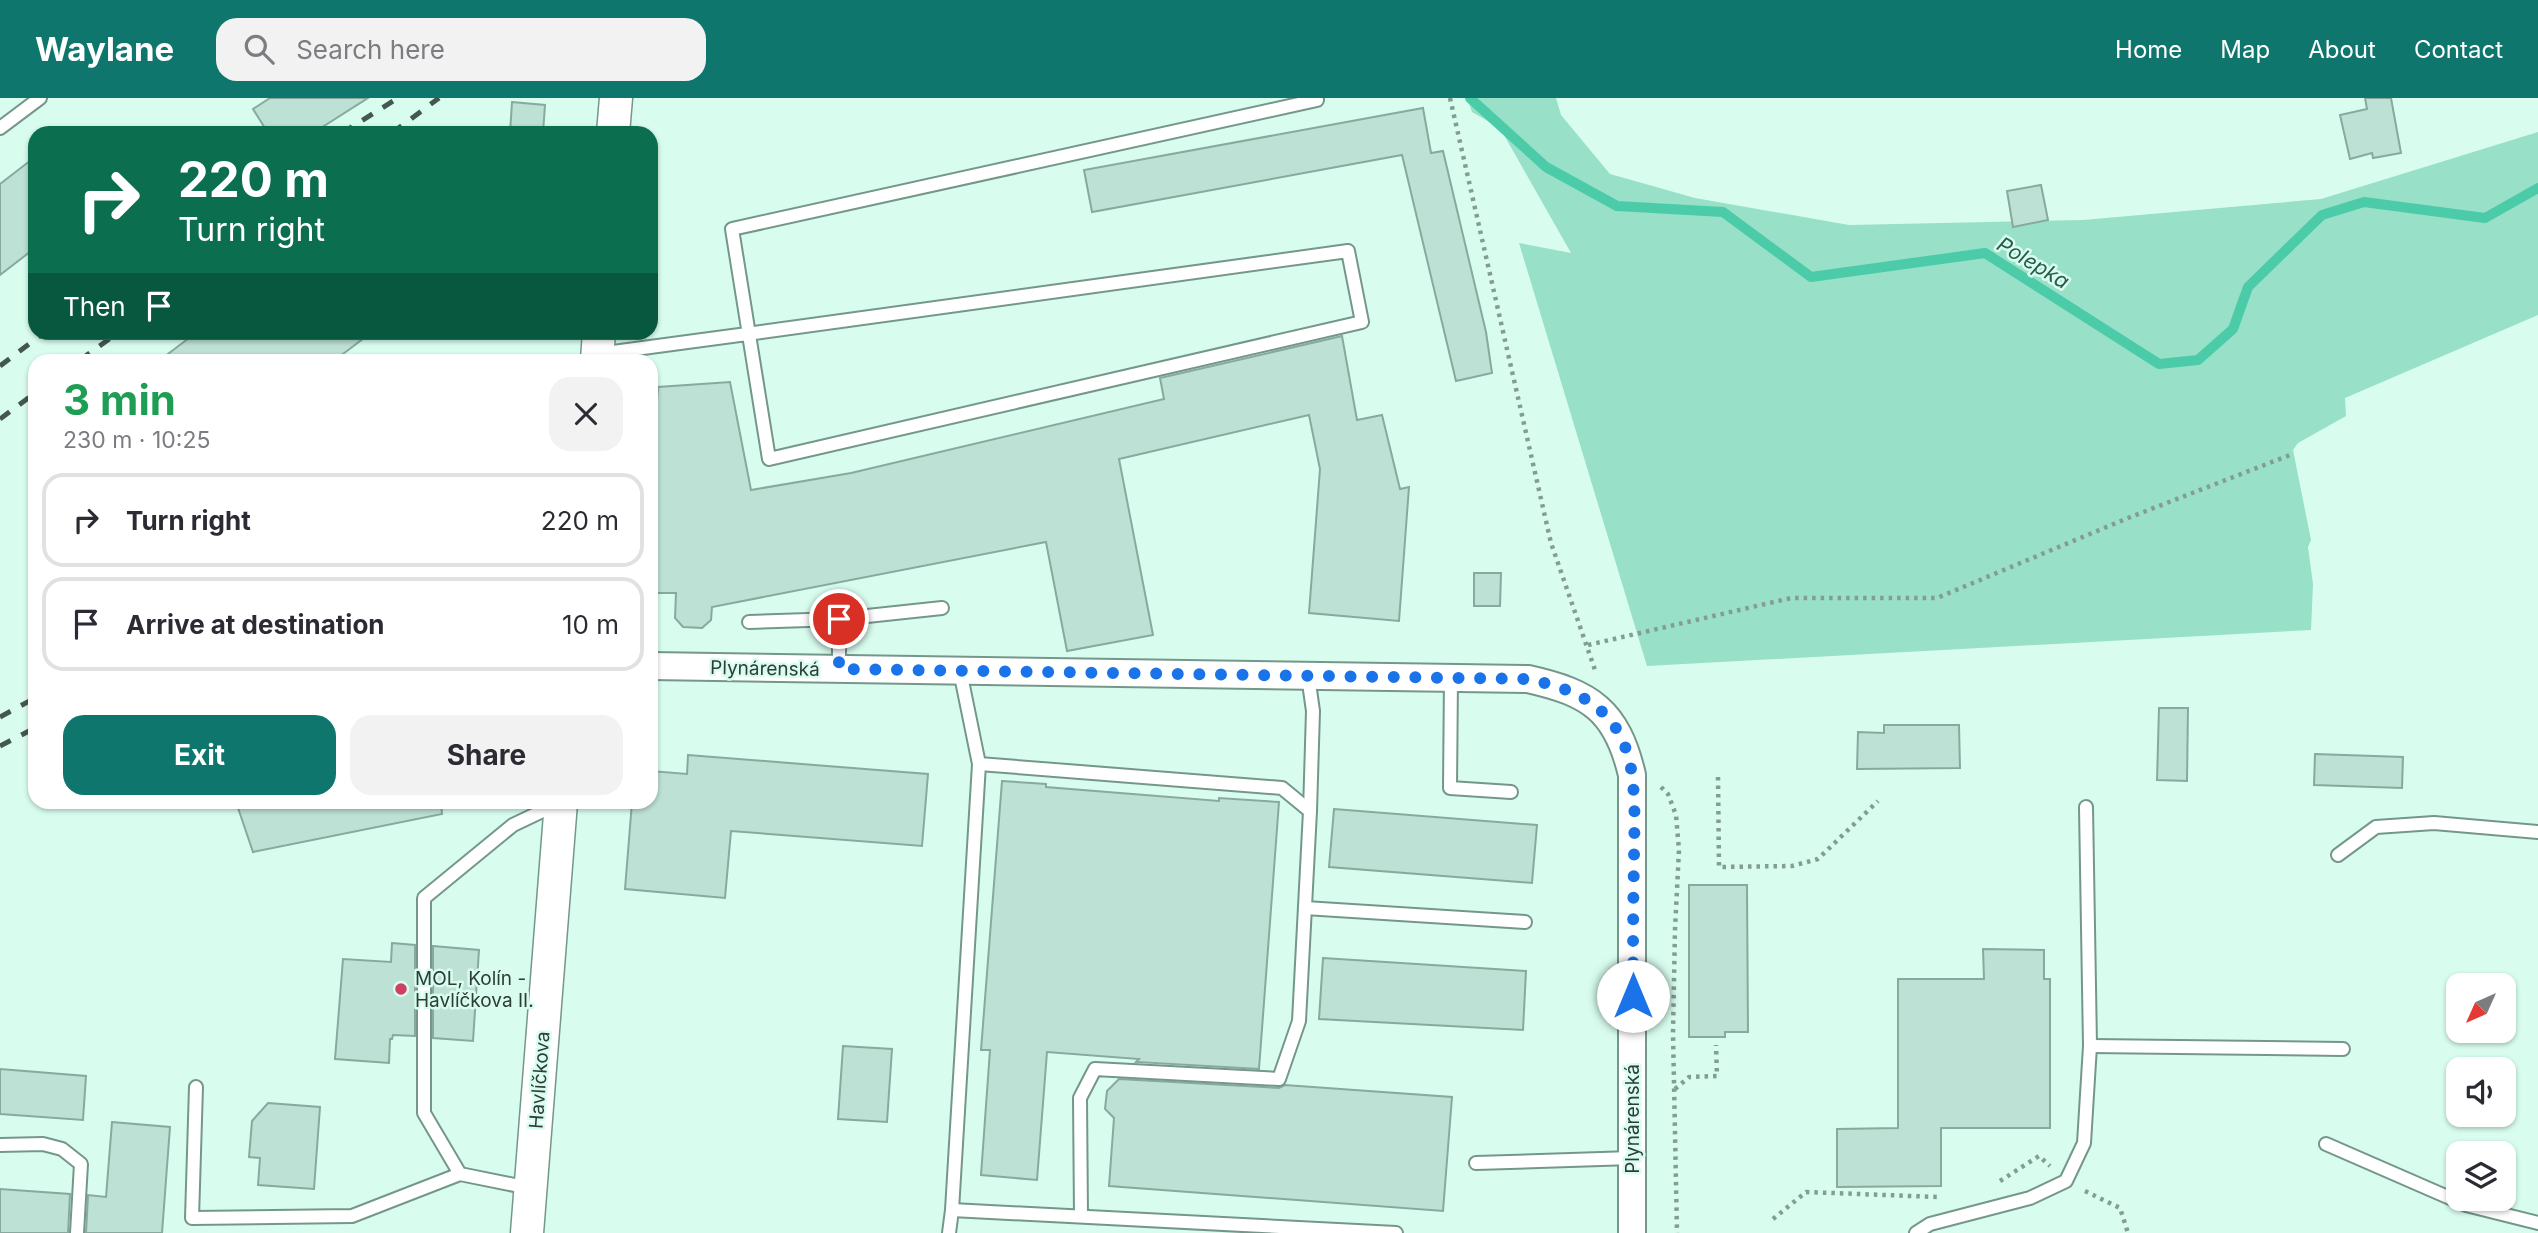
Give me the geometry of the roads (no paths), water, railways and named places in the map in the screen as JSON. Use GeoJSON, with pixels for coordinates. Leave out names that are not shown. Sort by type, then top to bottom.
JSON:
{"type":"FeatureCollection","features":[{"type":"Feature","properties":{"kind":"street"},"geometry":{"type":"LineString","coordinates":[[614,126],[616,98]]}},
{"type":"Feature","properties":{"kind":"street","name":"Plynárenská"},"geometry":{"type":"LineString","coordinates":[[658,666],[1528,679],[1560,686],[1589,701],[1609,718],[1625,745],[1632,775],[1632,1233]]}},
{"type":"Feature","properties":{"kind":"street","name":"Havlíčkova"},"geometry":{"type":"LineString","coordinates":[[527,1233],[560,809]]}},
{"type":"Feature","properties":{"kind":"lane"},"geometry":{"type":"LineString","coordinates":[[0,128],[40,98]]}},
{"type":"Feature","properties":{"kind":"lane"},"geometry":{"type":"LineString","coordinates":[[598,349],[747,334],[1349,251],[1362,322],[769,459],[747,334],[732,229],[1317,100]]}},
{"type":"Feature","properties":{"kind":"lane"},"geometry":{"type":"LineString","coordinates":[[749,622],[839,619],[942,608]]}},
{"type":"Feature","properties":{"kind":"lane"},"geometry":{"type":"LineString","coordinates":[[839,619],[839,669]]}},
{"type":"Feature","properties":{"kind":"lane"},"geometry":{"type":"LineString","coordinates":[[948,1233],[952,1210],[979,764],[960,671]]}},
{"type":"Feature","properties":{"kind":"lane"},"geometry":{"type":"LineString","coordinates":[[1081,1216],[1080,1098],[1095,1069],[1279,1079],[1299,1021],[1313,711],[1308,676]]}},
{"type":"Feature","properties":{"kind":"lane"},"geometry":{"type":"LineString","coordinates":[[1451,678],[1450,788],[1511,792]]}},
{"type":"Feature","properties":{"kind":"lane"},"geometry":{"type":"LineString","coordinates":[[979,764],[1282,789],[1310,811]]}},
{"type":"Feature","properties":{"kind":"lane"},"geometry":{"type":"LineString","coordinates":[[1916,1233],[1930,1224],[2029,1198],[2066,1181],[2084,1143],[2090,1046],[2086,807]]}},
{"type":"Feature","properties":{"kind":"lane"},"geometry":{"type":"LineString","coordinates":[[460,1174],[424,1113],[424,898],[513,825],[546,809]]}},
{"type":"Feature","properties":{"kind":"lane"},"geometry":{"type":"LineString","coordinates":[[2338,855],[2376,827],[2434,823],[2538,832]]}},
{"type":"Feature","properties":{"kind":"lane"},"geometry":{"type":"LineString","coordinates":[[1305,908],[1525,922]]}},
{"type":"Feature","properties":{"kind":"lane"},"geometry":{"type":"LineString","coordinates":[[2090,1046],[2343,1049]]}},
{"type":"Feature","properties":{"kind":"lane"},"geometry":{"type":"LineString","coordinates":[[197,1087],[192,1218],[352,1216],[460,1174],[530,1188]]}},
{"type":"Feature","properties":{"kind":"lane"},"geometry":{"type":"LineString","coordinates":[[0,1145],[43,1144],[62,1149],[81,1164],[77,1233]]}},
{"type":"Feature","properties":{"kind":"lane"},"geometry":{"type":"LineString","coordinates":[[2326,1144],[2466,1205],[2538,1223]]}},
{"type":"Feature","properties":{"kind":"lane"},"geometry":{"type":"LineString","coordinates":[[1476,1163],[1632,1158]]}},
{"type":"Feature","properties":{"kind":"lane"},"geometry":{"type":"LineString","coordinates":[[952,1210],[1396,1233]]}},
{"type":"Feature","properties":{"kind":"waterway","name":"Polepka"},"geometry":{"type":"LineString","coordinates":[[1470,98],[1546,167],[1617,206],[1723,212],[1811,277],[1985,253],[2159,364],[2198,360],[2233,329],[2248,287],[2322,215],[2364,202],[2485,218],[2538,188]]}},
{"type":"Feature","properties":{"kind":"railway"},"geometry":{"type":"LineString","coordinates":[[353,126],[398,98]]}},
{"type":"Feature","properties":{"kind":"railway"},"geometry":{"type":"LineString","coordinates":[[401,126],[439,98]]}},
{"type":"Feature","properties":{"kind":"railway"},"geometry":{"type":"LineString","coordinates":[[0,366],[34,340]]}},
{"type":"Feature","properties":{"kind":"railway"},"geometry":{"type":"LineString","coordinates":[[88,354],[108,340]]}},
{"type":"Feature","properties":{"kind":"railway"},"geometry":{"type":"LineString","coordinates":[[0,419],[28,398]]}},
{"type":"Feature","properties":{"kind":"railway"},"geometry":{"type":"LineString","coordinates":[[0,717],[28,702]]}},
{"type":"Feature","properties":{"kind":"railway"},"geometry":{"type":"LineString","coordinates":[[0,746],[28,732]]}},
{"type":"Feature","properties":{"kind":"place","name":"MOL, Kolín - Havlíčkova II."},"geometry":{"type":"Point","coordinates":[401,989]}}]}
